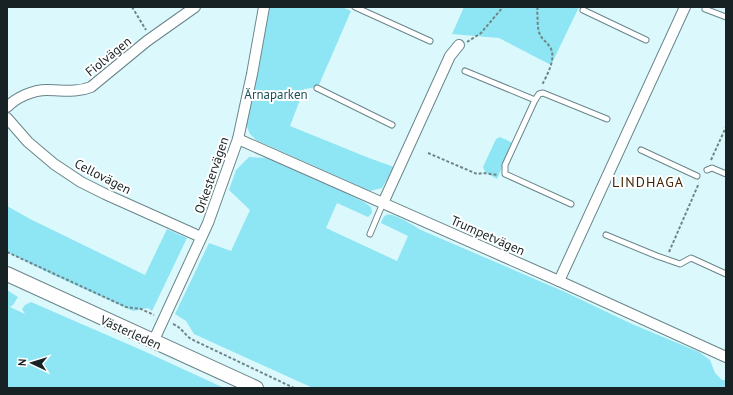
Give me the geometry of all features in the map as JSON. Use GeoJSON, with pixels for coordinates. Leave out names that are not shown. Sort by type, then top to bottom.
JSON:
{"type":"FeatureCollection","features":[{"type":"Feature","properties":{"kind":"main road","name":"Västerleden"},"geometry":{"type":"LineString","coordinates":[[7,274],[256,388]]}},
{"type":"Feature","properties":{"kind":"street","name":"Fiolvägen"},"geometry":{"type":"LineString","coordinates":[[7,107],[14,101],[34,92],[47,90],[71,92],[91,87],[152,37],[195,7]]}},
{"type":"Feature","properties":{"kind":"street","name":"Orkestervägen"},"geometry":{"type":"LineString","coordinates":[[153,342],[208,224],[238,139],[254,67],[264,7]]}},
{"type":"Feature","properties":{"kind":"street"},"geometry":{"type":"LineString","coordinates":[[559,281],[685,7]]}},
{"type":"Feature","properties":{"kind":"street"},"geometry":{"type":"LineString","coordinates":[[383,203],[450,56],[459,45]]}},
{"type":"Feature","properties":{"kind":"street","name":"Cellovägen"},"geometry":{"type":"LineString","coordinates":[[7,118],[28,142],[54,164],[81,182],[202,237]]}},
{"type":"Feature","properties":{"kind":"street","name":"Trumpetvägen"},"geometry":{"type":"LineString","coordinates":[[238,139],[559,281],[726,357]]}},
{"type":"Feature","properties":{"kind":"lane"},"geometry":{"type":"LineString","coordinates":[[356,7],[430,41]]}},
{"type":"Feature","properties":{"kind":"lane"},"geometry":{"type":"LineString","coordinates":[[705,9],[726,17]]}},
{"type":"Feature","properties":{"kind":"lane"},"geometry":{"type":"LineString","coordinates":[[583,10],[646,40]]}},
{"type":"Feature","properties":{"kind":"lane"},"geometry":{"type":"LineString","coordinates":[[465,71],[534,100]]}},
{"type":"Feature","properties":{"kind":"lane"},"geometry":{"type":"LineString","coordinates":[[317,88],[392,125]]}},
{"type":"Feature","properties":{"kind":"lane"},"geometry":{"type":"LineString","coordinates":[[571,204],[505,174],[505,165],[534,100],[539,94],[543,93],[607,119]]}},
{"type":"Feature","properties":{"kind":"lane"},"geometry":{"type":"LineString","coordinates":[[641,150],[699,178]]}},
{"type":"Feature","properties":{"kind":"lane"},"geometry":{"type":"LineString","coordinates":[[707,170],[712,168],[726,174]]}},
{"type":"Feature","properties":{"kind":"lane"},"geometry":{"type":"LineString","coordinates":[[370,234],[383,203]]}},
{"type":"Feature","properties":{"kind":"lane"},"geometry":{"type":"LineString","coordinates":[[606,235],[680,264],[691,258],[726,274]]}},
{"type":"Feature","properties":{"kind":"path"},"geometry":{"type":"LineString","coordinates":[[132,7],[152,37]]}},
{"type":"Feature","properties":{"kind":"path"},"geometry":{"type":"LineString","coordinates":[[459,45],[468,42],[481,33],[504,7]]}},
{"type":"Feature","properties":{"kind":"path"},"geometry":{"type":"LineString","coordinates":[[538,7],[539,32],[551,50],[552,63],[539,94]]}},
{"type":"Feature","properties":{"kind":"path"},"geometry":{"type":"LineString","coordinates":[[707,170],[726,128]]}},
{"type":"Feature","properties":{"kind":"path"},"geometry":{"type":"LineString","coordinates":[[428,153],[476,174],[505,174]]}},
{"type":"Feature","properties":{"kind":"path"},"geometry":{"type":"LineString","coordinates":[[666,259],[699,178]]}},
{"type":"Feature","properties":{"kind":"path"},"geometry":{"type":"LineString","coordinates":[[154,315],[157,309]]}},
{"type":"Feature","properties":{"kind":"green space","name":"Ärnaparken"},"geometry":{"type":"Polygon","coordinates":[[[269,7],[342,7],[351,11],[318,87],[304,89],[290,126],[394,167],[382,188],[370,191],[256,140],[250,134],[246,125],[269,7]]]}},
{"type":"Feature","properties":{"kind":"green space"},"geometry":{"type":"Polygon","coordinates":[[[464,7],[579,7],[551,65],[499,38],[452,34],[464,7]]]}},
{"type":"Feature","properties":{"kind":"green space"},"geometry":{"type":"Polygon","coordinates":[[[500,137],[513,143],[497,179],[485,172],[483,167],[496,139],[500,137]]]}},
{"type":"Feature","properties":{"kind":"green space"},"geometry":{"type":"Polygon","coordinates":[[[249,157],[266,158],[348,194],[371,207],[372,213],[368,217],[337,203],[326,228],[397,261],[408,236],[381,223],[386,215],[398,217],[421,230],[565,292],[632,324],[699,352],[710,360],[715,373],[722,380],[726,380],[726,388],[313,388],[194,334],[186,321],[175,314],[209,243],[231,251],[250,210],[229,190],[236,170],[249,157]]]}},
{"type":"Feature","properties":{"kind":"green space"},"geometry":{"type":"Polygon","coordinates":[[[7,206],[30,219],[145,275],[167,229],[187,238],[152,311],[148,308],[133,311],[51,274],[7,252],[7,206]]]}},
{"type":"Feature","properties":{"kind":"green space"},"geometry":{"type":"Polygon","coordinates":[[[7,290],[18,297],[10,307],[25,314],[22,309],[25,305],[31,302],[224,388],[7,388],[7,290]]]}},
{"type":"Feature","properties":{"kind":"district","name":"LINDHAGA"},"geometry":{"type":"Point","coordinates":[648,182]}}]}
